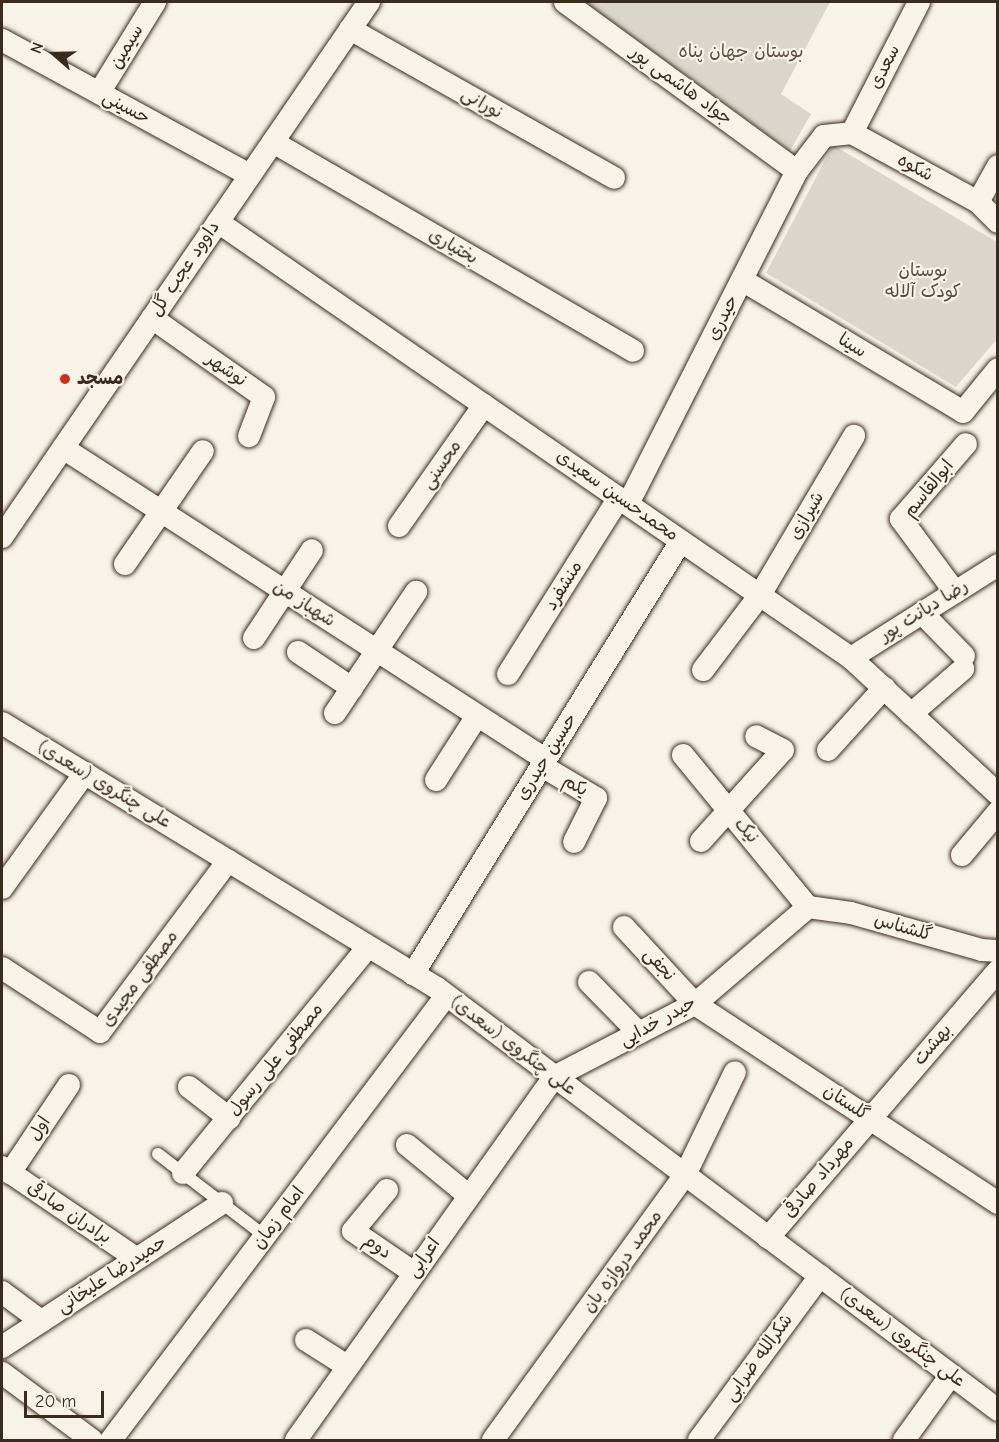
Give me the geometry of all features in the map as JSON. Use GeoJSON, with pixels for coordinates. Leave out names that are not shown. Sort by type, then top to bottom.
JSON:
{"type":"FeatureCollection","features":[{"type":"Feature","properties":{"kind":"street","name":"سیمین"},"geometry":{"type":"LineString","coordinates":[[99,93],[155,2]]}},
{"type":"Feature","properties":{"kind":"street","name":"جواد هاشمی پور"},"geometry":{"type":"LineString","coordinates":[[565,2],[797,171]]}},
{"type":"Feature","properties":{"kind":"street","name":"سعدی"},"geometry":{"type":"LineString","coordinates":[[852,133],[919,2]]}},
{"type":"Feature","properties":{"kind":"street","name":"داوود عجب گل"},"geometry":{"type":"LineString","coordinates":[[4,529],[63,448],[350,29],[359,4]]}},
{"type":"Feature","properties":{"kind":"street","name":"نورانی"},"geometry":{"type":"LineString","coordinates":[[350,29],[614,178]]}},
{"type":"Feature","properties":{"kind":"street","name":"حسینی"},"geometry":{"type":"LineString","coordinates":[[2,40],[250,175]]}},
{"type":"Feature","properties":{"kind":"street","name":"حیدری"},"geometry":{"type":"LineString","coordinates":[[624,501],[742,280],[797,171],[824,136],[852,133]]}},
{"type":"Feature","properties":{"kind":"street","name":"شکوه"},"geometry":{"type":"LineString","coordinates":[[852,133],[978,202],[998,222]]}},
{"type":"Feature","properties":{"kind":"street","name":"بختیاری"},"geometry":{"type":"LineString","coordinates":[[273,142],[633,351]]}},
{"type":"Feature","properties":{"kind":"street"},"geometry":{"type":"LineString","coordinates":[[978,202],[998,166]]}},
{"type":"Feature","properties":{"kind":"street","name":"محمدحسین سعیدی"},"geometry":{"type":"LineString","coordinates":[[218,222],[851,658],[998,794]]}},
{"type":"Feature","properties":{"kind":"street","name":"سینا"},"geometry":{"type":"LineString","coordinates":[[742,280],[963,412],[998,369]]}},
{"type":"Feature","properties":{"kind":"street","name":"نوشهر"},"geometry":{"type":"LineString","coordinates":[[152,318],[264,397],[249,436]]}},
{"type":"Feature","properties":{"kind":"street","name":"محسنی"},"geometry":{"type":"LineString","coordinates":[[399,526],[484,405]]}},
{"type":"Feature","properties":{"kind":"street","name":"شیرازی"},"geometry":{"type":"LineString","coordinates":[[703,669],[760,595],[854,436]]}},
{"type":"Feature","properties":{"kind":"street","name":"ابوالقاسم"},"geometry":{"type":"LineString","coordinates":[[955,592],[901,519],[966,444]]}},
{"type":"Feature","properties":{"kind":"street","name":"شهباز من"},"geometry":{"type":"LineString","coordinates":[[63,448],[477,716],[543,763]]}},
{"type":"Feature","properties":{"kind":"street"},"geometry":{"type":"LineString","coordinates":[[125,564],[203,451]]}},
{"type":"Feature","properties":{"kind":"street","name":"منشفرد"},"geometry":{"type":"LineString","coordinates":[[508,675],[624,501]]}},
{"type":"Feature","properties":{"kind":"street","name":"حسین حیدری"},"geometry":{"type":"LineString","coordinates":[[413,974],[681,541]]}},
{"type":"Feature","properties":{"kind":"street"},"geometry":{"type":"LineString","coordinates":[[254,638],[312,550]]}},
{"type":"Feature","properties":{"kind":"street","name":"رضا دیانت پور"},"geometry":{"type":"LineString","coordinates":[[851,658],[998,565]]}},
{"type":"Feature","properties":{"kind":"street"},"geometry":{"type":"LineString","coordinates":[[335,713],[416,592]]}},
{"type":"Feature","properties":{"kind":"street"},"geometry":{"type":"LineString","coordinates":[[911,714],[963,663],[922,613]]}},
{"type":"Feature","properties":{"kind":"street"},"geometry":{"type":"LineString","coordinates":[[298,652],[352,688]]}},
{"type":"Feature","properties":{"kind":"street"},"geometry":{"type":"LineString","coordinates":[[828,750],[884,688]]}},
{"type":"Feature","properties":{"kind":"street"},"geometry":{"type":"LineString","coordinates":[[436,780],[477,716]]}},
{"type":"Feature","properties":{"kind":"street","name":"علی چنگروی (سعدی)"},"geometry":{"type":"LineString","coordinates":[[2,723],[446,996],[998,1410]]}},
{"type":"Feature","properties":{"kind":"street"},"geometry":{"type":"LineString","coordinates":[[701,841],[783,750],[756,736]]}},
{"type":"Feature","properties":{"kind":"street","name":"نیک"},"geometry":{"type":"LineString","coordinates":[[682,755],[807,907]]}},
{"type":"Feature","properties":{"kind":"street","name":"یکم"},"geometry":{"type":"LineString","coordinates":[[543,763],[596,798],[574,842]]}},
{"type":"Feature","properties":{"kind":"street"},"geometry":{"type":"LineString","coordinates":[[2,888],[84,773]]}},
{"type":"Feature","properties":{"kind":"street"},"geometry":{"type":"LineString","coordinates":[[962,855],[998,812]]}},
{"type":"Feature","properties":{"kind":"street","name":"مصطفی مجیدی"},"geometry":{"type":"LineString","coordinates":[[2,968],[100,1032],[228,861]]}},
{"type":"Feature","properties":{"kind":"street","name":"گلشناس"},"geometry":{"type":"LineString","coordinates":[[807,907],[851,913],[998,951]]}},
{"type":"Feature","properties":{"kind":"street","name":"حیدر خدایی"},"geometry":{"type":"LineString","coordinates":[[554,1077],[695,1004],[807,907]]}},
{"type":"Feature","properties":{"kind":"street","name":"نجفی"},"geometry":{"type":"LineString","coordinates":[[624,927],[695,1004]]}},
{"type":"Feature","properties":{"kind":"street","name":"مصطفی علی رسول"},"geometry":{"type":"LineString","coordinates":[[183,1173],[368,947]]}},
{"type":"Feature","properties":{"kind":"street","name":"بهشت"},"geometry":{"type":"LineString","coordinates":[[869,1118],[998,971]]}},
{"type":"Feature","properties":{"kind":"street"},"geometry":{"type":"LineString","coordinates":[[590,982],[639,1033]]}},
{"type":"Feature","properties":{"kind":"street","name":"امام زمان"},"geometry":{"type":"LineString","coordinates":[[111,1440],[446,996]]}},
{"type":"Feature","properties":{"kind":"street","name":"گلستان"},"geometry":{"type":"LineString","coordinates":[[695,1004],[998,1203]]}},
{"type":"Feature","properties":{"kind":"street","name":"محمد دروازه بان"},"geometry":{"type":"LineString","coordinates":[[493,1440],[685,1175],[735,1072]]}},
{"type":"Feature","properties":{"kind":"street","name":"اعرابی"},"geometry":{"type":"LineString","coordinates":[[296,1440],[554,1077]]}},
{"type":"Feature","properties":{"kind":"street","name":"اول"},"geometry":{"type":"LineString","coordinates":[[6,1170],[69,1085]]}},
{"type":"Feature","properties":{"kind":"street"},"geometry":{"type":"LineString","coordinates":[[189,1087],[228,1118]]}},
{"type":"Feature","properties":{"kind":"street","name":"مهرداد صادقی"},"geometry":{"type":"LineString","coordinates":[[768,1238],[869,1118]]}},
{"type":"Feature","properties":{"kind":"street"},"geometry":{"type":"LineString","coordinates":[[407,1145],[469,1196]]}},
{"type":"Feature","properties":{"kind":"street","name":"برادران صادقی"},"geometry":{"type":"LineString","coordinates":[[6,1170],[136,1258]]}},
{"type":"Feature","properties":{"kind":"street","name":"دوم"},"geometry":{"type":"LineString","coordinates":[[387,1190],[354,1232],[414,1273]]}},
{"type":"Feature","properties":{"kind":"street","name":"حمیدرضا علیخانی"},"geometry":{"type":"LineString","coordinates":[[2,1347],[222,1203]]}},
{"type":"Feature","properties":{"kind":"street","name":"شکرالله ضرابی"},"geometry":{"type":"LineString","coordinates":[[699,1440],[820,1276]]}},
{"type":"Feature","properties":{"kind":"street"},"geometry":{"type":"LineString","coordinates":[[2,1293],[41,1321]]}},
{"type":"Feature","properties":{"kind":"street"},"geometry":{"type":"LineString","coordinates":[[306,1340],[347,1366]]}},
{"type":"Feature","properties":{"kind":"street"},"geometry":{"type":"LineString","coordinates":[[2,1373],[92,1440]]}},
{"type":"Feature","properties":{"kind":"street"},"geometry":{"type":"LineString","coordinates":[[904,1440],[951,1375]]}},
{"type":"Feature","properties":{"kind":"lane"},"geometry":{"type":"LineString","coordinates":[[158,1154],[265,1236]]}},
{"type":"Feature","properties":{"kind":"green space","name":"بوستان جهان پناه"},"geometry":{"type":"Polygon","coordinates":[[[585,2],[830,2],[781,94],[811,114],[790,151],[585,2]]]}},
{"type":"Feature","properties":{"kind":"green space","name":"بوستان کودک آلاله"},"geometry":{"type":"Polygon","coordinates":[[[833,145],[997,242],[997,339],[956,387],[766,273],[833,145]]]}},
{"type":"Feature","properties":{"kind":"place","name":"مسجد"},"geometry":{"type":"Point","coordinates":[65,379]}}]}
